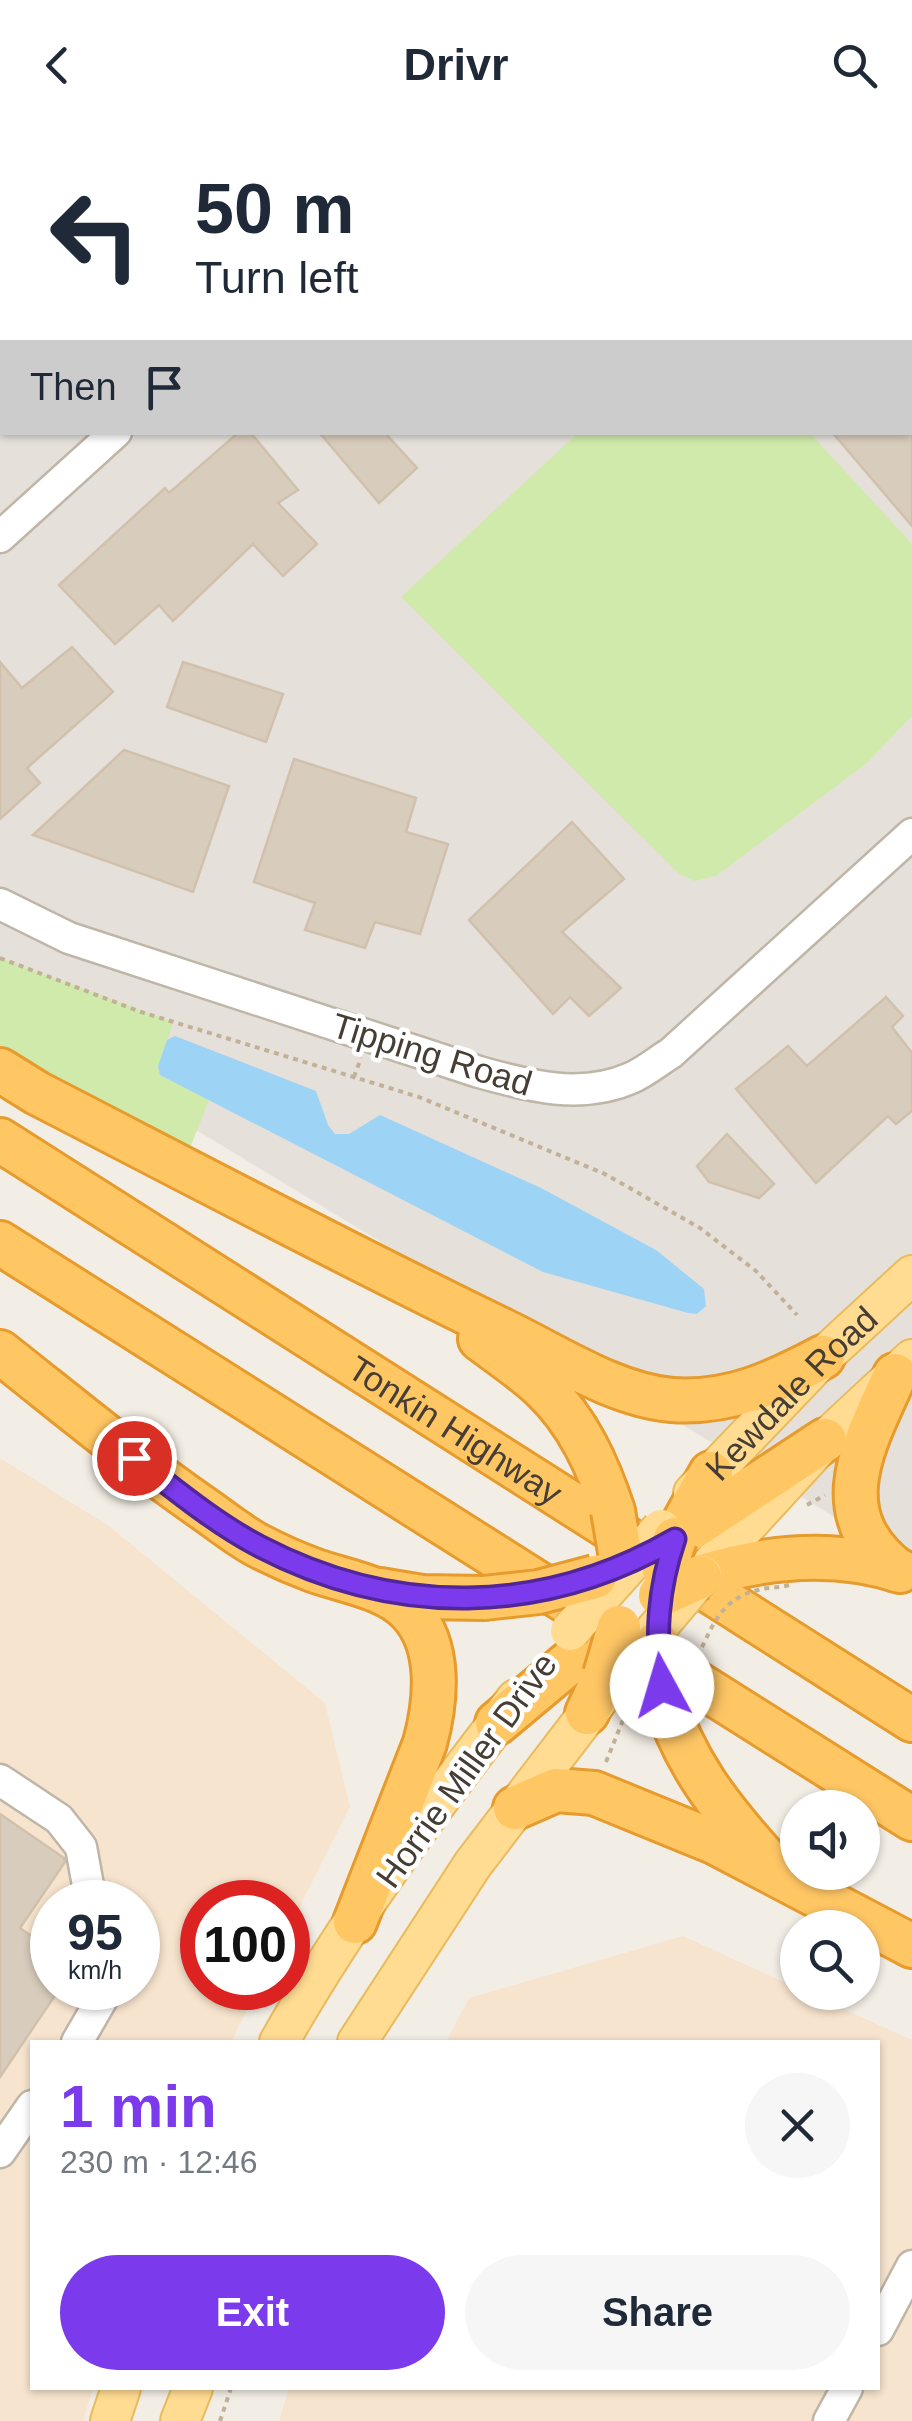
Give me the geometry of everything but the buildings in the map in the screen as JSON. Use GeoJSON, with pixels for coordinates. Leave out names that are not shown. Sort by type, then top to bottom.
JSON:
{"type":"FeatureCollection","features":[{"type":"Feature","properties":{"kind":"highway"},"geometry":{"type":"LineString","coordinates":[[0,1070],[37,1093],[412,1287],[630,1391],[669,1400],[739,1395],[768,1386],[823,1357]]}},
{"type":"Feature","properties":{"kind":"highway","name":"Tonkin Highway"},"geometry":{"type":"LineString","coordinates":[[0,1140],[705,1549],[912,1720]]}},
{"type":"Feature","properties":{"kind":"highway"},"geometry":{"type":"LineString","coordinates":[[0,1243],[912,1819]]}},
{"type":"Feature","properties":{"kind":"highway"},"geometry":{"type":"LineString","coordinates":[[412,1287],[544,1389],[567,1416],[596,1464],[614,1512],[624,1567],[656,1644],[669,1715],[683,1750],[713,1798],[779,1874]]}},
{"type":"Feature","properties":{"kind":"highway"},"geometry":{"type":"LineString","coordinates":[[0,1352],[161,1478],[256,1544],[310,1569],[391,1598],[413,1614],[425,1638],[435,1688],[426,1743],[355,1922]]}},
{"type":"Feature","properties":{"kind":"highway"},"geometry":{"type":"LineString","coordinates":[[904,1367],[859,1456],[854,1490],[869,1542],[904,1572]]}},
{"type":"Feature","properties":{"kind":"highway"},"geometry":{"type":"LineString","coordinates":[[497,1723],[594,1681],[646,1615],[664,1570],[705,1549],[826,1440]]}},
{"type":"Feature","properties":{"kind":"highway"},"geometry":{"type":"LineString","coordinates":[[705,1549],[711,1473]]}},
{"type":"Feature","properties":{"kind":"highway"},"geometry":{"type":"LineString","coordinates":[[705,1549],[912,1697]]}},
{"type":"Feature","properties":{"kind":"highway"},"geometry":{"type":"LineString","coordinates":[[364,1587],[422,1596],[484,1598],[568,1586],[624,1567],[705,1549],[842,1559],[904,1572]]}},
{"type":"Feature","properties":{"kind":"highway"},"geometry":{"type":"LineString","coordinates":[[515,1808],[556,1790],[594,1792],[655,1815],[779,1874],[912,1946]]}},
{"type":"Feature","properties":{"kind":"main road","name":"Kewdale Road"},"geometry":{"type":"LineString","coordinates":[[711,1473],[823,1357],[912,1275]]}},
{"type":"Feature","properties":{"kind":"main road","name":"Kewdale Road"},"geometry":{"type":"LineString","coordinates":[[826,1440],[904,1367]]}},
{"type":"Feature","properties":{"kind":"main road","name":"Horrie Miller Drive"},"geometry":{"type":"LineString","coordinates":[[357,2040],[440,1912],[515,1808],[594,1681],[624,1567]]}},
{"type":"Feature","properties":{"kind":"main road","name":"Horrie Miller Drive"},"geometry":{"type":"LineString","coordinates":[[280,2040],[355,1922],[497,1723]]}},
{"type":"Feature","properties":{"kind":"main road"},"geometry":{"type":"LineString","coordinates":[[110,2421],[120,2390]]}},
{"type":"Feature","properties":{"kind":"main road"},"geometry":{"type":"LineString","coordinates":[[180,2421],[192,2390]]}},
{"type":"Feature","properties":{"kind":"street"},"geometry":{"type":"LineString","coordinates":[[0,537],[113,435]]}},
{"type":"Feature","properties":{"kind":"street","name":"Tipping Road"},"geometry":{"type":"LineString","coordinates":[[0,904],[69,938],[479,1072],[530,1087],[584,1091],[631,1078],[671,1053],[912,834]]}},
{"type":"Feature","properties":{"kind":"street"},"geometry":{"type":"LineString","coordinates":[[0,1780],[59,1819],[81,1847],[87,1880]]}},
{"type":"Feature","properties":{"kind":"street"},"geometry":{"type":"LineString","coordinates":[[79,2040],[96,2010]]}},
{"type":"Feature","properties":{"kind":"street"},"geometry":{"type":"LineString","coordinates":[[0,2152],[30,2109]]}},
{"type":"Feature","properties":{"kind":"street"},"geometry":{"type":"LineString","coordinates":[[880,2326],[912,2266]]}},
{"type":"Feature","properties":{"kind":"street"},"geometry":{"type":"LineString","coordinates":[[829,2421],[846,2390]]}},
{"type":"Feature","properties":{"kind":"path"},"geometry":{"type":"LineString","coordinates":[[0,958],[141,1012],[419,1097],[605,1174],[700,1228],[756,1271],[796,1315]]}},
{"type":"Feature","properties":{"kind":"path"},"geometry":{"type":"LineString","coordinates":[[798,1515],[822,1496],[835,1493]]}},
{"type":"Feature","properties":{"kind":"path"},"geometry":{"type":"LineString","coordinates":[[688,1671],[713,1622],[733,1601],[757,1590],[789,1585]]}},
{"type":"Feature","properties":{"kind":"path"},"geometry":{"type":"LineString","coordinates":[[594,1681],[605,1766]]}},
{"type":"Feature","properties":{"kind":"path"},"geometry":{"type":"LineString","coordinates":[[220,2421],[229,2390]]}},
{"type":"Feature","properties":{"kind":"shaded area"},"geometry":{"type":"Polygon","coordinates":[[[0,435],[912,435],[912,1564],[0,1011],[0,435]]]}},
{"type":"Feature","properties":{"kind":"shaded area"},"geometry":{"type":"Polygon","coordinates":[[[0,1458],[109,1526],[325,1703],[350,1807],[310,1886],[310,1880],[180,1880],[180,2010],[247,2010],[232,2040],[30,2040],[30,2390],[92,2390],[83,2421],[0,2421],[0,1458]]]}},
{"type":"Feature","properties":{"kind":"shaded area"},"geometry":{"type":"Polygon","coordinates":[[[683,1936],[780,1980],[780,2010],[846,2010],[912,2040],[912,2421],[279,2421],[288,2390],[880,2390],[880,2040],[447,2040],[469,1998],[683,1936]]]}},
{"type":"Feature","properties":{"kind":"green space"},"geometry":{"type":"Polygon","coordinates":[[[576,435],[812,435],[912,544],[912,716],[867,763],[716,876],[695,881],[679,874],[401,597],[576,435]]]}},
{"type":"Feature","properties":{"kind":"green space"},"geometry":{"type":"Polygon","coordinates":[[[0,958],[173,1022],[158,1071],[209,1100],[188,1153],[0,1055],[0,958]]]}},
{"type":"Feature","properties":{"kind":"water"},"geometry":{"type":"Polygon","coordinates":[[[175,1036],[316,1091],[335,1134],[349,1134],[380,1115],[541,1188],[656,1250],[704,1289],[706,1306],[697,1314],[688,1313],[543,1272],[160,1075],[158,1066],[167,1040],[175,1036]]]}},
{"type":"Feature","properties":{"kind":"route"},"geometry":{"type":"LineString","coordinates":[[134,1458],[256,1544],[310,1569],[394,1593],[451,1598],[539,1592],[595,1577],[675,1539],[664,1570],[659,1603],[656,1644],[662,1686]]}}]}
